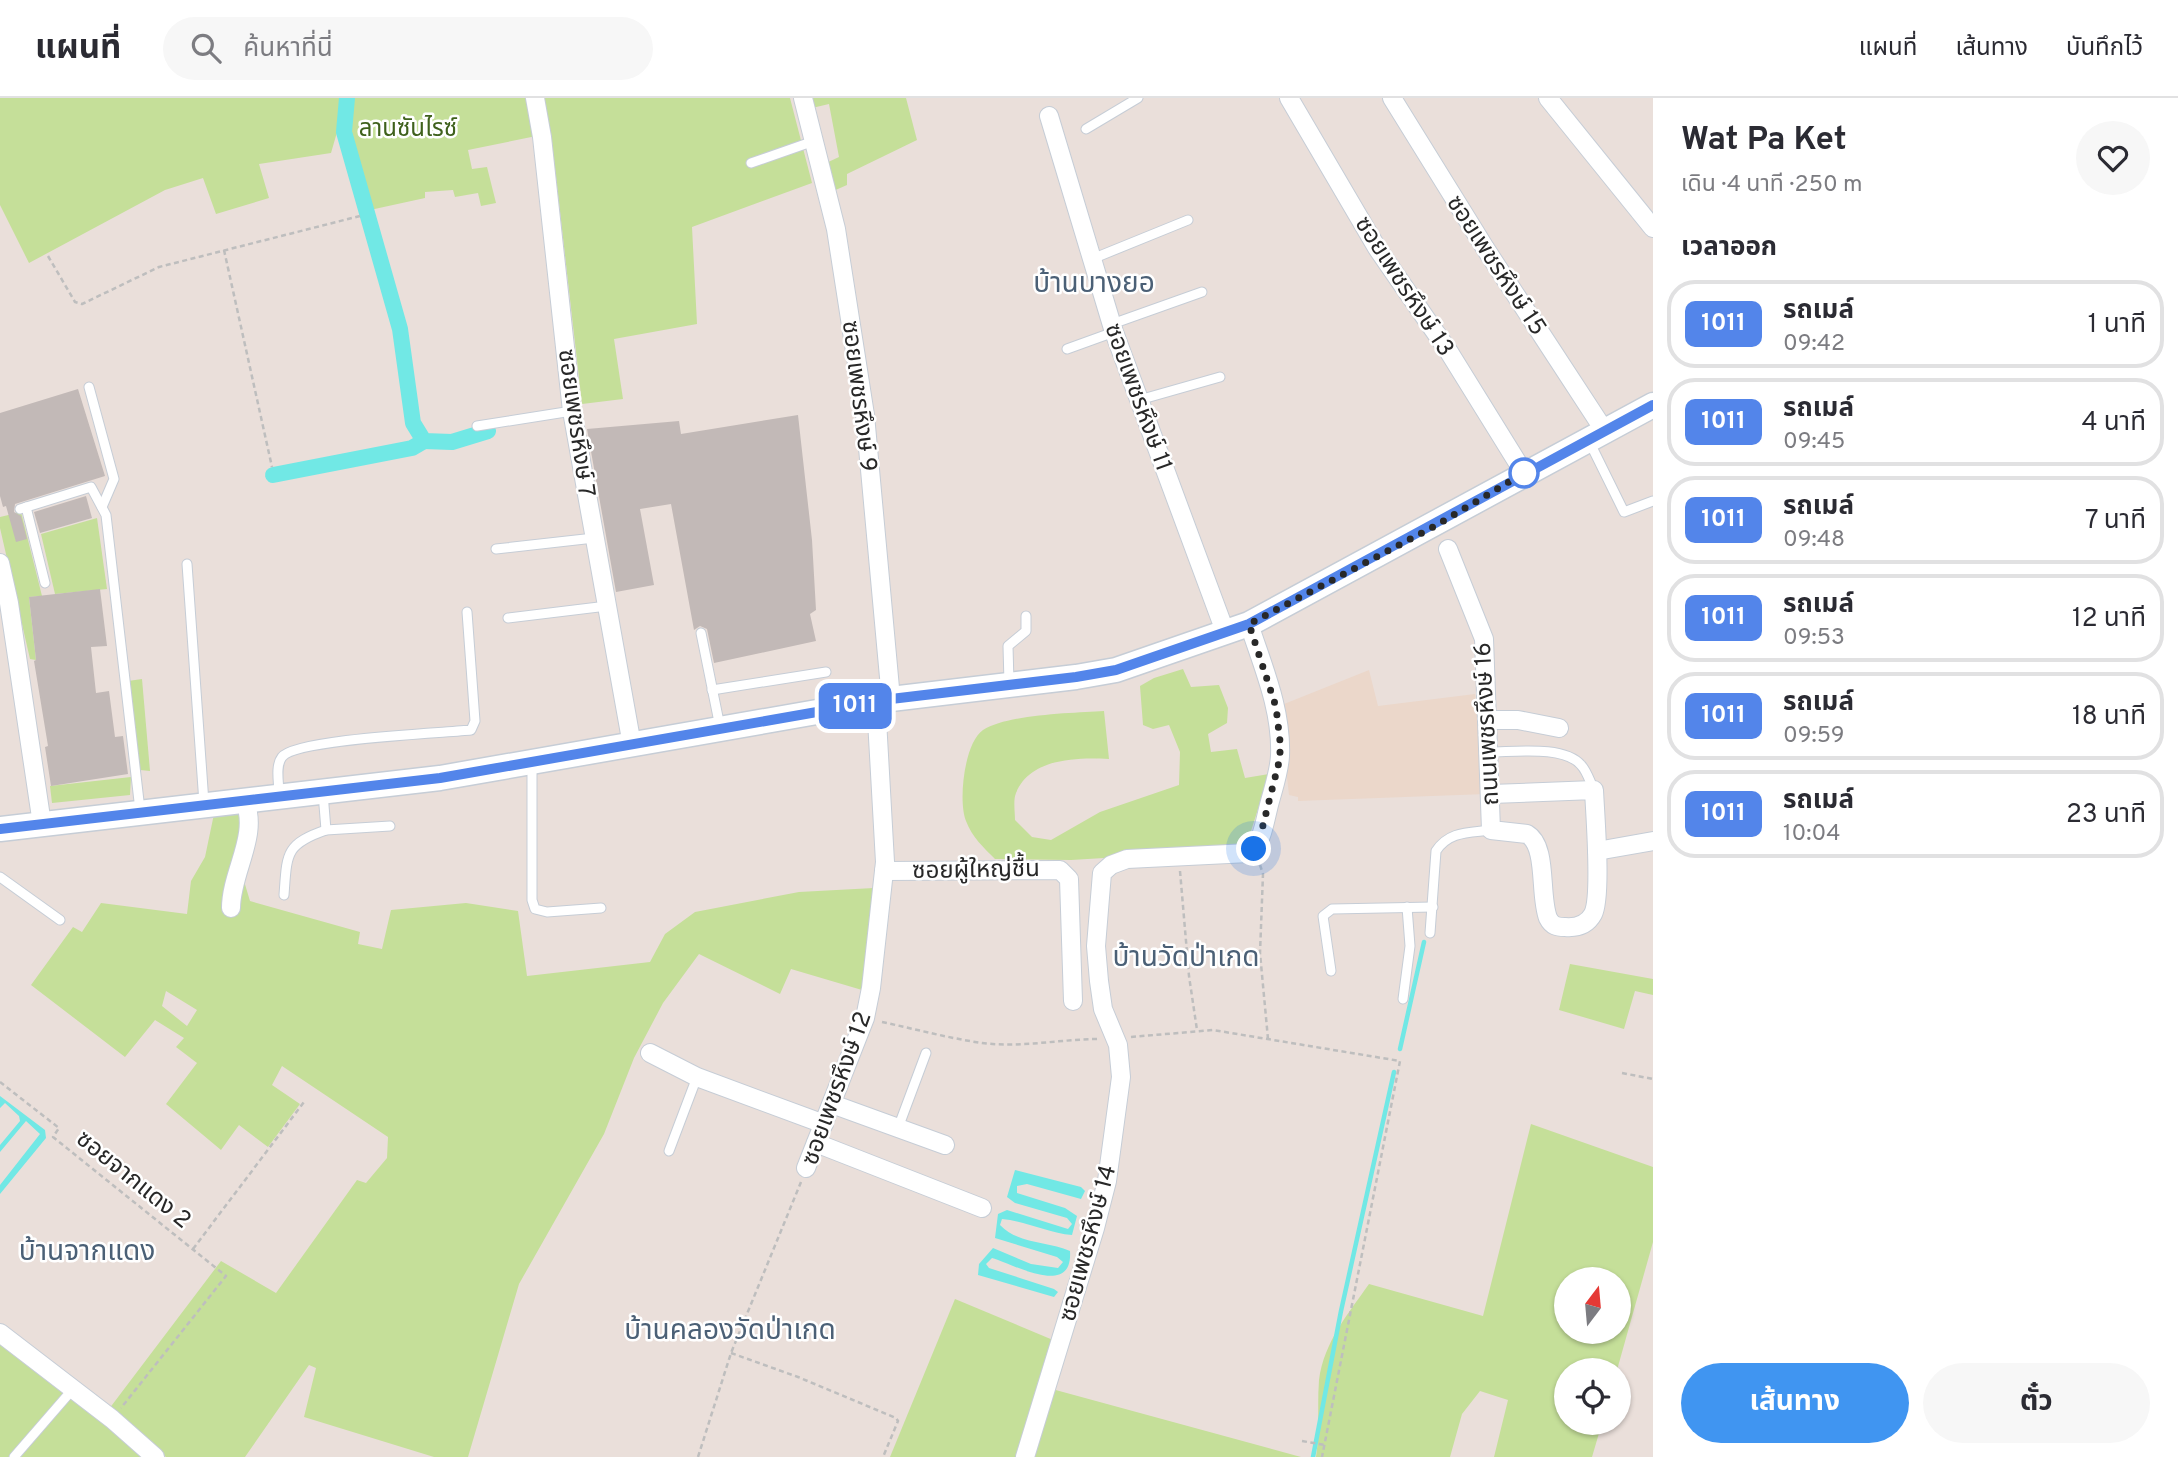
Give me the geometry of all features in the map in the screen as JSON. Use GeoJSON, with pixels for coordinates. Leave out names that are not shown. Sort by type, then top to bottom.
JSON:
{"type":"FeatureCollection","features":[{"type":"Feature","properties":{"kind":"main road"},"geometry":{"type":"LineString","coordinates":[[0,829],[440,778],[883,701],[1116,670],[1226,634],[1442,539],[1524,473],[1653,405]]}},
{"type":"Feature","properties":{"kind":"street","name":"ซอยเพชรหึงษ์ 7"},"geometry":{"type":"LineString","coordinates":[[535,98],[542,137],[572,411],[632,745]]}},
{"type":"Feature","properties":{"kind":"street","name":"ซอยเพชรหึงษ์ 9"},"geometry":{"type":"LineString","coordinates":[[803,98],[836,229],[865,415],[883,701]]}},
{"type":"Feature","properties":{"kind":"street","name":"ซอยเพชรหึงษ์ 13"},"geometry":{"type":"LineString","coordinates":[[1289,98],[1377,248],[1449,352],[1524,473]]}},
{"type":"Feature","properties":{"kind":"street","name":"ซอยเพชรหึงษ์ 15"},"geometry":{"type":"LineString","coordinates":[[1392,98],[1596,435]]}},
{"type":"Feature","properties":{"kind":"street"},"geometry":{"type":"LineString","coordinates":[[1548,98],[1653,228]]}},
{"type":"Feature","properties":{"kind":"street","name":"ซอยเพชรหึงษ์ 11"},"geometry":{"type":"LineString","coordinates":[[1049,116],[1113,328],[1226,634]]}},
{"type":"Feature","properties":{"kind":"street","name":"ถนนเพชรหึงษ์ 16"},"geometry":{"type":"LineString","coordinates":[[1442,539],[1484,639],[1491,830],[1527,834],[1536,841],[1551,925],[1575,928],[1584,924],[1594,912],[1597,850]]}},
{"type":"Feature","properties":{"kind":"street"},"geometry":{"type":"LineString","coordinates":[[0,563],[9,603],[42,824]]}},
{"type":"Feature","properties":{"kind":"street"},"geometry":{"type":"LineString","coordinates":[[1249,624],[1276,707],[1280,758],[1259,841],[1254,849]]}},
{"type":"Feature","properties":{"kind":"street","name":"ซอยเพชรหึงษ์ 12"},"geometry":{"type":"LineString","coordinates":[[806,1168],[864,1018],[878,937],[884,871],[883,701]]}},
{"type":"Feature","properties":{"kind":"street"},"geometry":{"type":"LineString","coordinates":[[1488,720],[1518,720],[1559,728]]}},
{"type":"Feature","properties":{"kind":"street"},"geometry":{"type":"LineString","coordinates":[[1491,794],[1594,790],[1597,850],[1653,841]]}},
{"type":"Feature","properties":{"kind":"street"},"geometry":{"type":"LineString","coordinates":[[231,908],[233,884],[250,826],[249,810],[244,800]]}},
{"type":"Feature","properties":{"kind":"street","name":"ซอยเพชรหึงษ์ 14"},"geometry":{"type":"LineString","coordinates":[[1025,1457],[1107,1181],[1121,1077],[1122,1063],[1116,1039],[1103,1009],[1097,957],[1102,873],[1119,861],[1239,855],[1254,849]]}},
{"type":"Feature","properties":{"kind":"street","name":"ซอยผู้ใหญ่ชื้น"},"geometry":{"type":"LineString","coordinates":[[884,871],[1060,870],[1069,879],[1073,1001]]}},
{"type":"Feature","properties":{"kind":"street"},"geometry":{"type":"LineString","coordinates":[[650,1053],[698,1077],[824,1124]]}},
{"type":"Feature","properties":{"kind":"street"},"geometry":{"type":"LineString","coordinates":[[832,1104],[945,1145]]}},
{"type":"Feature","properties":{"kind":"street"},"geometry":{"type":"LineString","coordinates":[[816,1143],[982,1208]]}},
{"type":"Feature","properties":{"kind":"street"},"geometry":{"type":"LineString","coordinates":[[2,1338],[112,1419],[151,1456]]}},
{"type":"Feature","properties":{"kind":"lane"},"geometry":{"type":"LineString","coordinates":[[1086,130],[1138,98]]}},
{"type":"Feature","properties":{"kind":"lane"},"geometry":{"type":"LineString","coordinates":[[751,163],[814,141]]}},
{"type":"Feature","properties":{"kind":"lane"},"geometry":{"type":"LineString","coordinates":[[1092,259],[1188,220]]}},
{"type":"Feature","properties":{"kind":"lane"},"geometry":{"type":"LineString","coordinates":[[1067,349],[1202,292]]}},
{"type":"Feature","properties":{"kind":"lane"},"geometry":{"type":"LineString","coordinates":[[1139,400],[1220,377]]}},
{"type":"Feature","properties":{"kind":"lane"},"geometry":{"type":"LineString","coordinates":[[89,387],[114,479],[102,507]]}},
{"type":"Feature","properties":{"kind":"lane"},"geometry":{"type":"LineString","coordinates":[[478,426],[572,411]]}},
{"type":"Feature","properties":{"kind":"lane"},"geometry":{"type":"LineString","coordinates":[[1596,435],[1624,512],[1653,501]]}},
{"type":"Feature","properties":{"kind":"lane"},"geometry":{"type":"LineString","coordinates":[[45,583],[23,508],[91,486],[102,507],[110,538],[140,811]]}},
{"type":"Feature","properties":{"kind":"lane"},"geometry":{"type":"LineString","coordinates":[[496,549],[594,538]]}},
{"type":"Feature","properties":{"kind":"lane"},"geometry":{"type":"LineString","coordinates":[[187,564],[204,805]]}},
{"type":"Feature","properties":{"kind":"lane"},"geometry":{"type":"LineString","coordinates":[[508,618],[607,606]]}},
{"type":"Feature","properties":{"kind":"lane"},"geometry":{"type":"LineString","coordinates":[[279,796],[279,765],[283,755],[292,749],[347,740],[471,730],[475,721],[467,612]]}},
{"type":"Feature","properties":{"kind":"lane"},"geometry":{"type":"LineString","coordinates":[[1009,685],[1008,646],[1026,631],[1026,616]]}},
{"type":"Feature","properties":{"kind":"lane"},"geometry":{"type":"LineString","coordinates":[[701,633],[720,729]]}},
{"type":"Feature","properties":{"kind":"lane"},"geometry":{"type":"LineString","coordinates":[[712,690],[826,672]]}},
{"type":"Feature","properties":{"kind":"lane"},"geometry":{"type":"LineString","coordinates":[[1490,752],[1537,752],[1571,757],[1582,765],[1594,790]]}},
{"type":"Feature","properties":{"kind":"lane"},"geometry":{"type":"LineString","coordinates":[[532,762],[532,900],[535,909],[547,912],[601,908]]}},
{"type":"Feature","properties":{"kind":"lane"},"geometry":{"type":"LineString","coordinates":[[323,791],[327,830]]}},
{"type":"Feature","properties":{"kind":"lane"},"geometry":{"type":"LineString","coordinates":[[284,895],[286,857],[292,847],[308,836],[327,830],[390,826]]}},
{"type":"Feature","properties":{"kind":"lane"},"geometry":{"type":"LineString","coordinates":[[1430,933],[1436,851],[1442,841],[1451,835],[1491,830]]}},
{"type":"Feature","properties":{"kind":"lane"},"geometry":{"type":"LineString","coordinates":[[0,877],[60,920]]}},
{"type":"Feature","properties":{"kind":"lane"},"geometry":{"type":"LineString","coordinates":[[1403,999],[1410,946],[1408,907]]}},
{"type":"Feature","properties":{"kind":"lane"},"geometry":{"type":"LineString","coordinates":[[1331,971],[1323,916],[1326,912],[1332,909],[1433,907]]}},
{"type":"Feature","properties":{"kind":"lane"},"geometry":{"type":"LineString","coordinates":[[898,1128],[926,1053]]}},
{"type":"Feature","properties":{"kind":"lane"},"geometry":{"type":"LineString","coordinates":[[669,1151],[698,1077]]}},
{"type":"Feature","properties":{"kind":"lane"},"geometry":{"type":"LineString","coordinates":[[14,1457],[73,1389]]}},
{"type":"Feature","properties":{"kind":"path"},"geometry":{"type":"LineString","coordinates":[[48,256],[75,302],[82,304],[159,267],[360,216]]}},
{"type":"Feature","properties":{"kind":"path"},"geometry":{"type":"LineString","coordinates":[[224,250],[272,467]]}},
{"type":"Feature","properties":{"kind":"path"},"geometry":{"type":"LineString","coordinates":[[1254,849],[1263,874],[1259,953],[1268,1039]]}},
{"type":"Feature","properties":{"kind":"path"},"geometry":{"type":"LineString","coordinates":[[1179,857],[1189,976],[1197,1030]]}},
{"type":"Feature","properties":{"kind":"path"},"geometry":{"type":"LineString","coordinates":[[864,1018],[982,1043],[1027,1045],[1071,1039],[1116,1039],[1197,1030],[1400,1061],[1322,1457]]}},
{"type":"Feature","properties":{"kind":"path"},"geometry":{"type":"LineString","coordinates":[[1622,1073],[1653,1079]]}},
{"type":"Feature","properties":{"kind":"path","name":"ซอยจากแดง 2"},"geometry":{"type":"LineString","coordinates":[[0,1082],[59,1128],[53,1137],[226,1276],[112,1419]]}},
{"type":"Feature","properties":{"kind":"path"},"geometry":{"type":"LineString","coordinates":[[194,1249],[304,1102]]}},
{"type":"Feature","properties":{"kind":"path","name":"ซอยเพชรหึงษ์ 12"},"geometry":{"type":"LineString","coordinates":[[698,1457],[731,1353],[806,1168]]}},
{"type":"Feature","properties":{"kind":"path"},"geometry":{"type":"LineString","coordinates":[[731,1353],[798,1377],[896,1418],[898,1421],[883,1457]]}},
{"type":"Feature","properties":{"kind":"path"},"geometry":{"type":"LineString","coordinates":[[1303,1441],[1325,1445]]}},
{"type":"Feature","properties":{"kind":"shaded area"},"geometry":{"type":"Polygon","coordinates":[[[1369,670],[1378,706],[1475,694],[1486,794],[1298,801],[1298,797],[1289,795],[1279,706],[1369,670]]]}},
{"type":"Feature","properties":{"kind":"green space"},"geometry":{"type":"Polygon","coordinates":[[[0,98],[343,98],[344,108],[331,153],[259,164],[269,198],[216,214],[203,178],[165,190],[29,263],[0,205],[0,98]]]}},
{"type":"Feature","properties":{"kind":"green space","name":"ลานซันไรซ์"},"geometry":{"type":"Polygon","coordinates":[[[352,98],[790,98],[812,183],[692,227],[697,324],[614,339],[623,399],[582,404],[551,133],[468,150],[472,169],[487,167],[496,203],[481,206],[478,193],[455,197],[453,190],[425,192],[425,198],[370,210],[349,136],[352,98]]]}},
{"type":"Feature","properties":{"kind":"green space"},"geometry":{"type":"Polygon","coordinates":[[[809,98],[906,98],[917,140],[847,174],[847,185],[831,192],[824,164],[839,157],[829,104],[812,108],[809,98]]]}},
{"type":"Feature","properties":{"kind":"green space"},"geometry":{"type":"Polygon","coordinates":[[[21,512],[42,596],[29,597],[36,660],[30,659],[0,528],[0,517],[21,512]]]}},
{"type":"Feature","properties":{"kind":"green space"},"geometry":{"type":"Polygon","coordinates":[[[97,518],[107,589],[55,594],[41,534],[97,518]]]}},
{"type":"Feature","properties":{"kind":"green space"},"geometry":{"type":"Polygon","coordinates":[[[1183,669],[1191,687],[1219,685],[1228,708],[1227,723],[1208,734],[1211,752],[1237,749],[1245,778],[1269,774],[1246,847],[1236,850],[1071,860],[995,859],[979,842],[966,821],[964,812],[964,773],[976,737],[994,725],[1042,715],[1104,711],[1109,759],[1070,760],[1043,766],[1023,781],[1016,793],[1015,820],[1032,837],[1051,840],[1100,812],[1179,785],[1180,752],[1169,725],[1153,729],[1143,725],[1140,686],[1154,678],[1183,669]]]}},
{"type":"Feature","properties":{"kind":"green space"},"geometry":{"type":"Polygon","coordinates":[[[142,679],[150,771],[140,770],[128,681],[142,679]]]}},
{"type":"Feature","properties":{"kind":"green space"},"geometry":{"type":"Polygon","coordinates":[[[131,777],[130,795],[52,803],[50,786],[131,777]]]}},
{"type":"Feature","properties":{"kind":"green space"},"geometry":{"type":"Polygon","coordinates":[[[257,808],[244,881],[250,901],[360,932],[358,944],[382,949],[391,910],[466,903],[518,911],[527,976],[650,962],[665,934],[695,912],[799,892],[874,888],[862,990],[791,969],[780,994],[699,954],[663,1003],[634,1058],[604,1134],[519,1284],[468,1457],[434,1457],[304,1417],[316,1368],[309,1365],[245,1457],[166,1457],[109,1409],[221,1261],[276,1293],[357,1180],[366,1183],[387,1158],[388,1137],[282,1066],[272,1085],[300,1104],[268,1147],[239,1125],[221,1150],[166,1104],[197,1063],[176,1047],[184,1038],[155,1020],[125,1057],[31,985],[73,927],[82,932],[101,903],[187,914],[191,881],[205,857],[214,814],[257,808]],[[166,991],[162,1006],[187,1026],[197,1010],[166,991]]]}},
{"type":"Feature","properties":{"kind":"green space"},"geometry":{"type":"Polygon","coordinates":[[[1570,964],[1653,979],[1653,995],[1635,991],[1624,1029],[1559,1010],[1570,964]]]}},
{"type":"Feature","properties":{"kind":"green space"},"geometry":{"type":"Polygon","coordinates":[[[1531,1124],[1653,1167],[1653,1242],[1631,1320],[1631,1267],[1554,1267],[1554,1344],[1624,1344],[1620,1358],[1554,1358],[1554,1435],[1598,1435],[1592,1457],[1494,1457],[1508,1400],[1480,1391],[1462,1414],[1450,1457],[1316,1457],[1322,1366],[1331,1341],[1369,1284],[1483,1316],[1531,1124]]]}},
{"type":"Feature","properties":{"kind":"green space"},"geometry":{"type":"Polygon","coordinates":[[[955,1299],[1053,1340],[1019,1457],[890,1457],[955,1299]]]}},
{"type":"Feature","properties":{"kind":"green space"},"geometry":{"type":"Polygon","coordinates":[[[0,1340],[146,1457],[0,1457],[0,1340]]]}},
{"type":"Feature","properties":{"kind":"green space"},"geometry":{"type":"Polygon","coordinates":[[[1052,1389],[1301,1457],[1032,1457],[1052,1389]]]}},
{"type":"Feature","properties":{"kind":"water"},"geometry":{"type":"Polygon","coordinates":[[[0,1096],[45,1130],[46,1138],[0,1194],[0,1185],[40,1134],[26,1121],[0,1152],[0,1145],[20,1121],[19,1116],[5,1103],[0,1108],[0,1096]]]}},
{"type":"Feature","properties":{"kind":"water"},"geometry":{"type":"Polygon","coordinates":[[[1015,1170],[1081,1187],[1085,1191],[1081,1199],[1027,1184],[1017,1186],[1017,1193],[1065,1208],[1077,1216],[1072,1235],[1011,1220],[1002,1219],[1000,1225],[1015,1236],[1070,1251],[1068,1265],[1062,1273],[1053,1276],[1041,1275],[992,1258],[986,1264],[989,1268],[1054,1289],[1058,1292],[1054,1297],[978,1275],[979,1264],[993,1248],[1031,1264],[1058,1268],[1063,1262],[1057,1257],[995,1238],[998,1214],[1007,1210],[1068,1229],[1072,1224],[1067,1218],[1015,1203],[1007,1197],[1015,1170]]]}},
{"type":"Feature","properties":{"kind":"building"},"geometry":{"type":"Polygon","coordinates":[[[78,389],[105,476],[15,504],[14,512],[21,516],[27,539],[16,542],[6,506],[3,507],[0,496],[0,413],[78,389]]]}},
{"type":"Feature","properties":{"kind":"building"},"geometry":{"type":"Polygon","coordinates":[[[798,415],[812,540],[816,610],[810,614],[816,641],[714,663],[707,629],[700,626],[694,630],[671,504],[640,509],[654,585],[616,592],[587,429],[679,421],[681,434],[798,415]]]}},
{"type":"Feature","properties":{"kind":"building"},"geometry":{"type":"Polygon","coordinates":[[[86,496],[92,518],[40,533],[34,512],[86,496]]]}},
{"type":"Feature","properties":{"kind":"building"},"geometry":{"type":"Polygon","coordinates":[[[100,589],[107,646],[91,647],[96,693],[109,691],[115,737],[123,736],[128,774],[51,786],[45,747],[48,746],[34,661],[29,597],[100,589]]]}},
{"type":"Feature","properties":{"kind":"waterway"},"geometry":{"type":"LineString","coordinates":[[347,98],[344,132],[400,329],[413,423],[424,441],[452,442],[488,431]]}},
{"type":"Feature","properties":{"kind":"waterway"},"geometry":{"type":"LineString","coordinates":[[273,475],[412,448],[424,441]]}},
{"type":"Feature","properties":{"kind":"waterway"},"geometry":{"type":"LineString","coordinates":[[1400,1049],[1424,942]]}},
{"type":"Feature","properties":{"kind":"waterway"},"geometry":{"type":"LineString","coordinates":[[1313,1457],[1341,1311],[1394,1072]]}},
{"type":"Feature","properties":{"kind":"bus line","name":"1011"},"geometry":{"type":"LineString","coordinates":[[0,829],[440,778],[891,699],[1116,670],[1249,624],[1435,526],[1524,473],[1653,405]]}},
{"type":"Feature","properties":{"kind":"district","name":"บ้านบางยอ"},"geometry":{"type":"Point","coordinates":[1094,282]}},
{"type":"Feature","properties":{"kind":"district","name":"บ้านวัดป่าเกด"},"geometry":{"type":"Point","coordinates":[1186,956]}},
{"type":"Feature","properties":{"kind":"district","name":"บ้านจากแดง"},"geometry":{"type":"Point","coordinates":[87,1250]}},
{"type":"Feature","properties":{"kind":"district","name":"บ้านคลองวัดป่าเกด"},"geometry":{"type":"Point","coordinates":[730,1329]}},
{"type":"Feature","properties":{"kind":"route"},"geometry":{"type":"LineString","coordinates":[[1254,849],[1259,841],[1275,782],[1280,741],[1276,707],[1249,624],[1435,526],[1524,473]]}}]}
